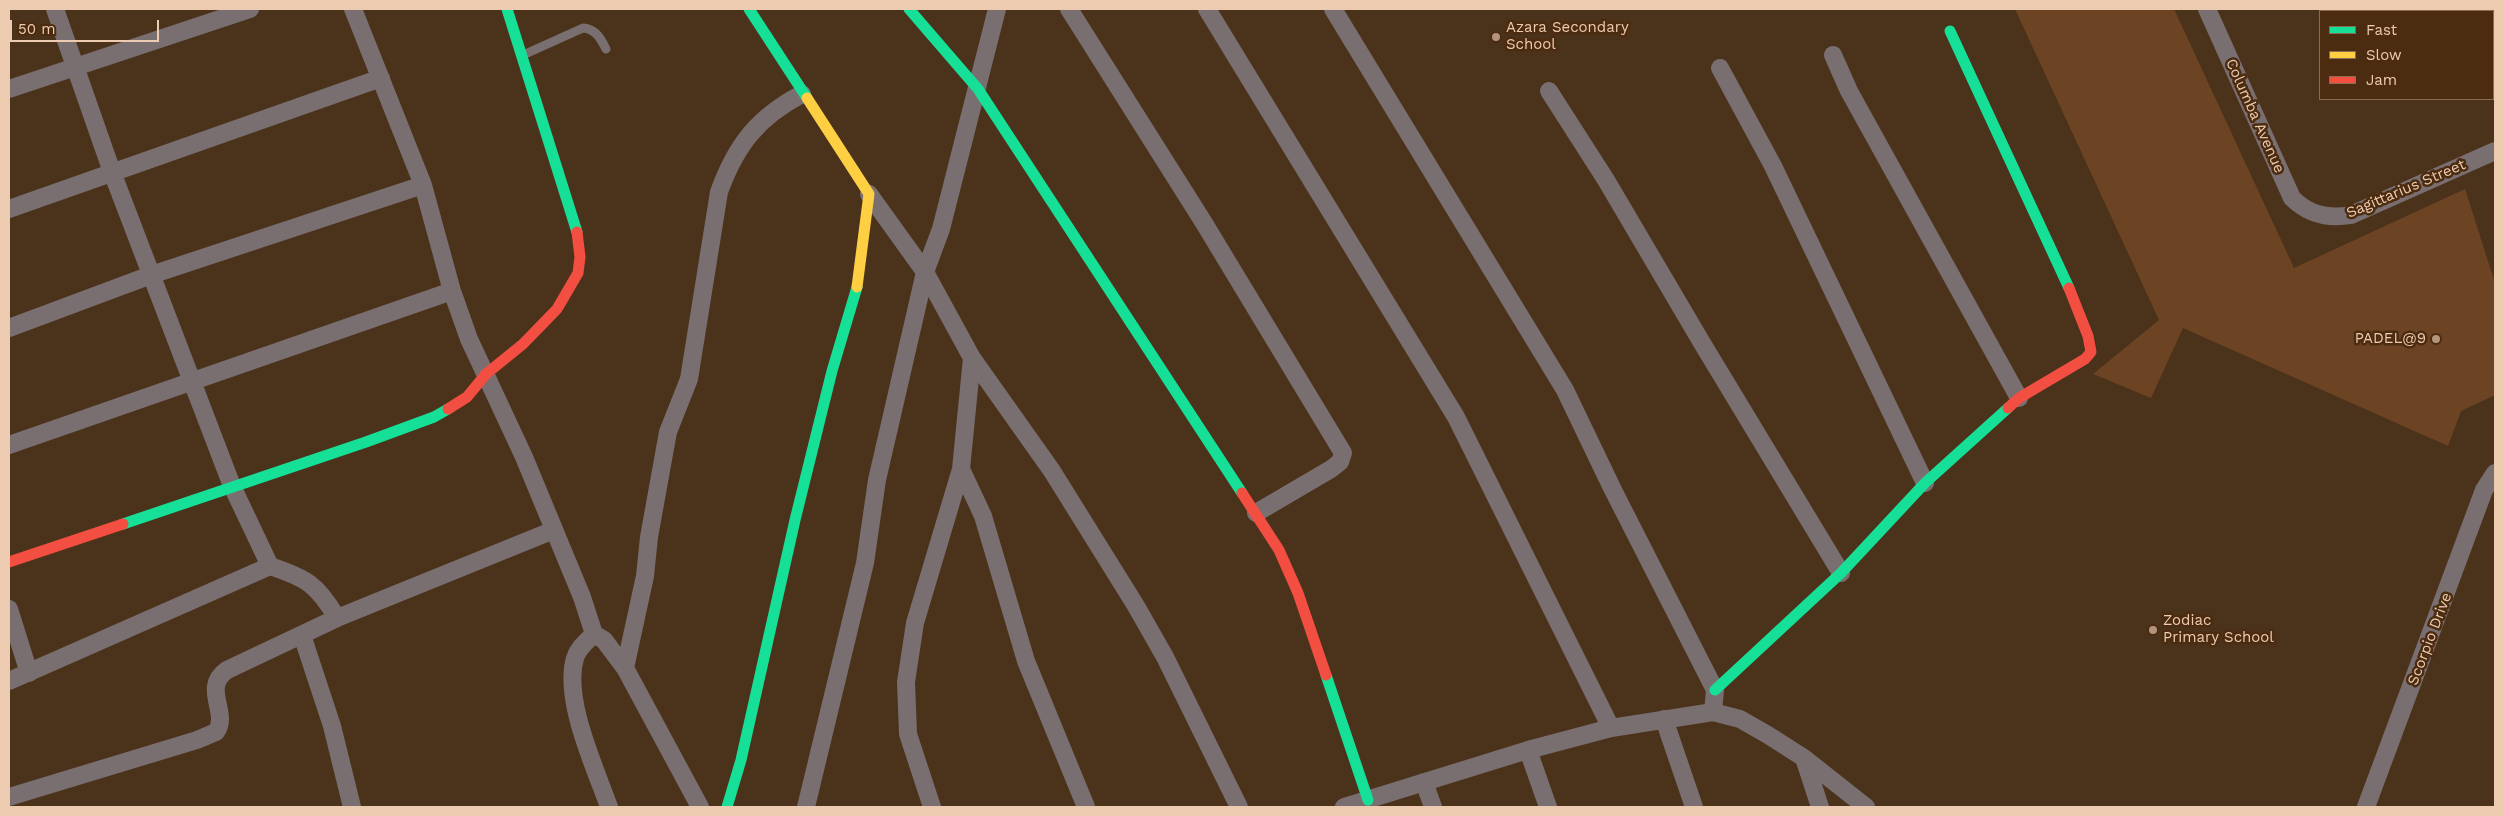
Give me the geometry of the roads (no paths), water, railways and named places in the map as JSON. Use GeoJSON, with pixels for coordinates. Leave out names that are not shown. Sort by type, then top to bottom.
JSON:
{"type":"FeatureCollection","features":[{"type":"Feature","properties":{"kind":"street"},"geometry":{"type":"LineString","coordinates":[[55,9],[74,68],[112,172],[232,486],[270,566],[310,582],[321,594],[337,618]]}},
{"type":"Feature","properties":{"kind":"street"},"geometry":{"type":"LineString","coordinates":[[9,89],[250,9]]}},
{"type":"Feature","properties":{"kind":"street"},"geometry":{"type":"LineString","coordinates":[[353,9],[423,185],[452,291],[469,339],[524,456],[582,597],[594,634],[604,640],[625,668],[700,807]]}},
{"type":"Feature","properties":{"kind":"street"},"geometry":{"type":"LineString","coordinates":[[9,562],[366,442],[434,417],[467,397],[486,374],[523,344],[557,309],[578,273],[580,258],[577,231],[507,9]]}},
{"type":"Feature","properties":{"kind":"street"},"geometry":{"type":"LineString","coordinates":[[749,9],[802,94],[869,194],[925,272],[972,358],[1052,471],[1136,606],[1165,657],[1239,807]]}},
{"type":"Feature","properties":{"kind":"street"},"geometry":{"type":"LineString","coordinates":[[910,9],[978,89],[1279,550],[1298,593],[1368,800]]}},
{"type":"Feature","properties":{"kind":"street"},"geometry":{"type":"LineString","coordinates":[[806,807],[865,563],[877,480],[925,272],[941,228],[997,9]]}},
{"type":"Feature","properties":{"kind":"street"},"geometry":{"type":"LineString","coordinates":[[1069,9],[1204,223],[1343,453],[1340,462],[1331,469],[1256,513]]}},
{"type":"Feature","properties":{"kind":"street"},"geometry":{"type":"LineString","coordinates":[[1207,9],[1456,417],[1611,728]]}},
{"type":"Feature","properties":{"kind":"street"},"geometry":{"type":"LineString","coordinates":[[1333,9],[1565,390],[1613,490],[1715,690],[1713,712]]}},
{"type":"Feature","properties":{"kind":"street","name":"Columba Avenue"},"geometry":{"type":"LineString","coordinates":[[2207,9],[2292,198],[2314,213]]}},
{"type":"Feature","properties":{"kind":"street"},"geometry":{"type":"LineString","coordinates":[[1715,690],[1841,573],[1925,483],[2019,398],[2085,359],[2091,349],[2088,336],[2058,261],[1950,31]]}},
{"type":"Feature","properties":{"kind":"street"},"geometry":{"type":"LineString","coordinates":[[1833,55],[1849,91],[2019,398]]}},
{"type":"Feature","properties":{"kind":"street"},"geometry":{"type":"LineString","coordinates":[[1720,68],[1773,166],[1925,483]]}},
{"type":"Feature","properties":{"kind":"street"},"geometry":{"type":"LineString","coordinates":[[9,209],[381,78]]}},
{"type":"Feature","properties":{"kind":"street"},"geometry":{"type":"LineString","coordinates":[[1549,91],[1606,180],[1841,573]]}},
{"type":"Feature","properties":{"kind":"street"},"geometry":{"type":"LineString","coordinates":[[625,668],[645,576],[649,536],[668,432],[689,379],[719,192],[729,164],[757,125],[783,104],[802,94]]}},
{"type":"Feature","properties":{"kind":"street","name":"Sagittarius Street"},"geometry":{"type":"LineString","coordinates":[[2314,213],[2336,218],[2351,215],[2495,151]]}},
{"type":"Feature","properties":{"kind":"street"},"geometry":{"type":"LineString","coordinates":[[9,328],[151,275],[423,185]]}},
{"type":"Feature","properties":{"kind":"street"},"geometry":{"type":"LineString","coordinates":[[727,807],[743,751],[795,520],[830,380],[856,290],[863,252],[869,194]]}},
{"type":"Feature","properties":{"kind":"street"},"geometry":{"type":"LineString","coordinates":[[9,445],[452,291]]}},
{"type":"Feature","properties":{"kind":"street"},"geometry":{"type":"LineString","coordinates":[[932,807],[908,734],[906,682],[914,623],[961,469],[972,358]]}},
{"type":"Feature","properties":{"kind":"street"},"geometry":{"type":"LineString","coordinates":[[961,469],[983,516],[1026,661],[1086,807]]}},
{"type":"Feature","properties":{"kind":"street","name":"Scorpio Drive"},"geometry":{"type":"LineString","coordinates":[[2366,807],[2484,490],[2495,472]]}},
{"type":"Feature","properties":{"kind":"street"},"geometry":{"type":"LineString","coordinates":[[16,799],[197,740],[216,732],[220,722],[215,686],[223,673],[337,618],[554,530]]}},
{"type":"Feature","properties":{"kind":"street"},"geometry":{"type":"LineString","coordinates":[[9,681],[270,566]]}},
{"type":"Feature","properties":{"kind":"street"},"geometry":{"type":"LineString","coordinates":[[9,609],[29,673]]}},
{"type":"Feature","properties":{"kind":"street"},"geometry":{"type":"LineString","coordinates":[[594,634],[582,646],[575,658],[574,681],[578,724],[609,807]]}},
{"type":"Feature","properties":{"kind":"street"},"geometry":{"type":"LineString","coordinates":[[302,635],[332,726],[352,807]]}},
{"type":"Feature","properties":{"kind":"street"},"geometry":{"type":"LineString","coordinates":[[1345,807],[1528,750],[1611,728],[1664,718],[1713,712],[1740,719],[1804,758],[1866,807]]}},
{"type":"Feature","properties":{"kind":"street"},"geometry":{"type":"LineString","coordinates":[[1664,718],[1694,807]]}},
{"type":"Feature","properties":{"kind":"street"},"geometry":{"type":"LineString","coordinates":[[1528,750],[1548,807]]}},
{"type":"Feature","properties":{"kind":"street"},"geometry":{"type":"LineString","coordinates":[[1804,758],[1820,807]]}},
{"type":"Feature","properties":{"kind":"street"},"geometry":{"type":"LineString","coordinates":[[1424,782],[1433,807]]}},
{"type":"Feature","properties":{"kind":"lane"},"geometry":{"type":"LineString","coordinates":[[522,55],[583,28],[589,29],[600,37],[606,49]]}},
{"type":"Feature","properties":{"kind":"place","name":"Azara Secondary School"},"geometry":{"type":"Point","coordinates":[1496,37]}},
{"type":"Feature","properties":{"kind":"place","name":"PADEL@9"},"geometry":{"type":"Point","coordinates":[2436,339]}},
{"type":"Feature","properties":{"kind":"place","name":"Zodiac Primary School"},"geometry":{"type":"Point","coordinates":[2153,630]}}]}
